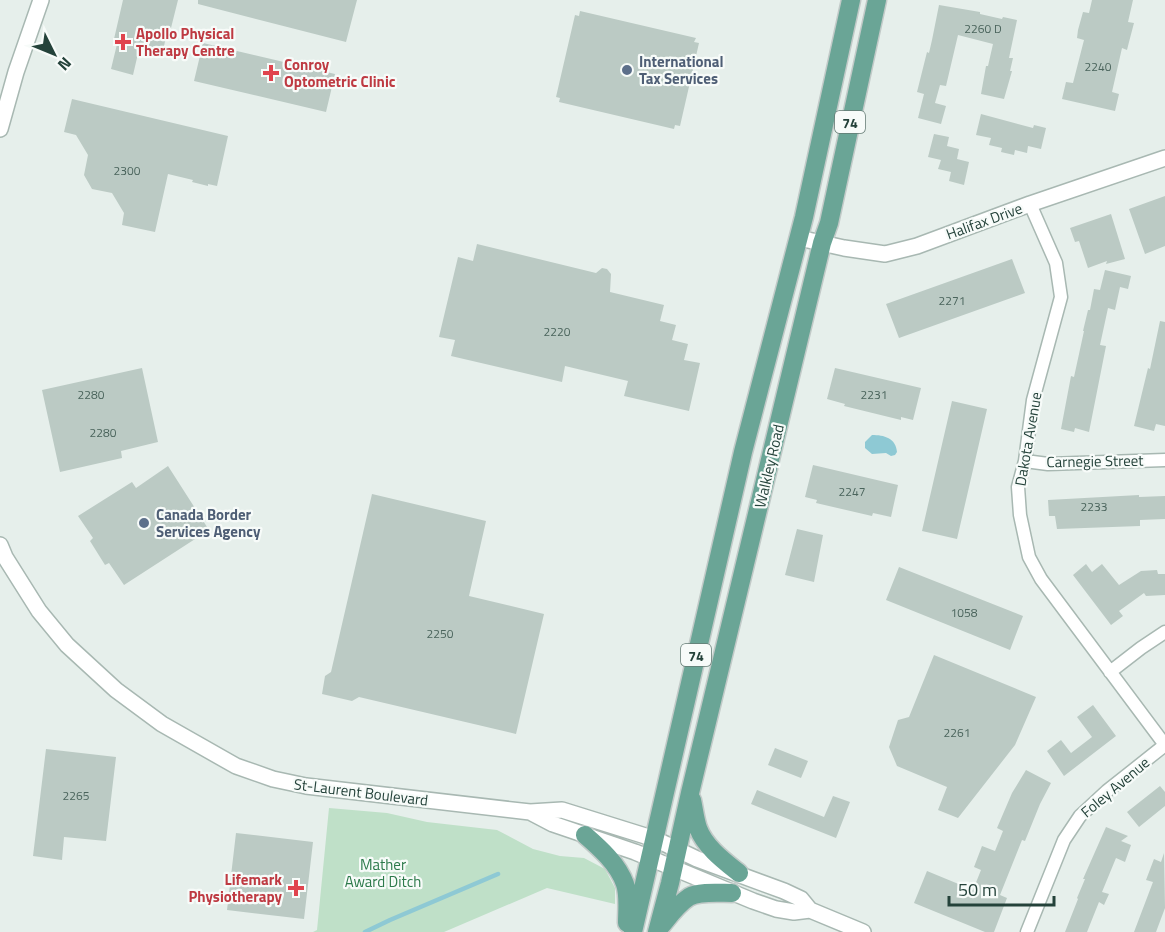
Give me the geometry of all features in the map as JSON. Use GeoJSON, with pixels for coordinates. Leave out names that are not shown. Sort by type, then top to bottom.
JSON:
{"type":"FeatureCollection","features":[{"type":"Feature","properties":{"kind":"main road","name":"Walkley Road"},"geometry":{"type":"LineString","coordinates":[[633,932],[743,452],[799,238],[851,0]]}},
{"type":"Feature","properties":{"kind":"main road","name":"Walkley Road"},"geometry":{"type":"LineString","coordinates":[[657,932],[822,243],[829,223],[877,0]]}},
{"type":"Feature","properties":{"kind":"main road"},"geometry":{"type":"LineString","coordinates":[[846,20],[871,25]]}},
{"type":"Feature","properties":{"kind":"main road"},"geometry":{"type":"LineString","coordinates":[[710,593],[737,598]]}},
{"type":"Feature","properties":{"kind":"main road"},"geometry":{"type":"LineString","coordinates":[[690,793],[698,828],[707,843],[725,862],[740,873]]}},
{"type":"Feature","properties":{"kind":"main road"},"geometry":{"type":"LineString","coordinates":[[585,835],[607,855],[625,884],[627,932]]}},
{"type":"Feature","properties":{"kind":"main road"},"geometry":{"type":"LineString","coordinates":[[657,932],[675,909],[690,896],[732,893]]}},
{"type":"Feature","properties":{"kind":"street"},"geometry":{"type":"LineString","coordinates":[[0,129],[16,72],[41,0]]}},
{"type":"Feature","properties":{"kind":"street","name":"Halifax Drive"},"geometry":{"type":"LineString","coordinates":[[799,238],[885,254],[918,246],[1030,204],[1165,158]]}},
{"type":"Feature","properties":{"kind":"street","name":"Dakota Avenue"},"geometry":{"type":"LineString","coordinates":[[1030,204],[1056,263],[1061,297],[1034,400],[1025,461],[1017,487],[1029,557],[1041,579],[1165,745]]}},
{"type":"Feature","properties":{"kind":"street","name":"Carnegie Street"},"geometry":{"type":"LineString","coordinates":[[1025,461],[1048,464],[1165,460]]}},
{"type":"Feature","properties":{"kind":"street","name":"St-Laurent Boulevard"},"geometry":{"type":"LineString","coordinates":[[0,545],[39,611],[67,645],[116,690],[162,724],[236,766],[273,779],[306,786],[530,812],[562,810],[655,839],[676,859],[732,893],[776,909],[794,912],[810,910]]}},
{"type":"Feature","properties":{"kind":"street"},"geometry":{"type":"LineString","coordinates":[[1110,672],[1165,632]]}},
{"type":"Feature","properties":{"kind":"street","name":"Foley Avenue"},"geometry":{"type":"LineString","coordinates":[[1027,932],[1064,840],[1080,816],[1107,791],[1165,745]]}},
{"type":"Feature","properties":{"kind":"street","name":"St-Laurent Boulevard"},"geometry":{"type":"LineString","coordinates":[[530,812],[554,824],[650,859],[697,859],[740,873],[801,899],[810,910],[863,932]]}},
{"type":"Feature","properties":{"kind":"green space","name":"Mather Award Ditch"},"geometry":{"type":"Polygon","coordinates":[[[329,808],[387,813],[427,822],[497,830],[533,849],[560,856],[584,858],[605,869],[615,888],[615,904],[547,888],[444,932],[313,932],[317,930],[329,808]]]}},
{"type":"Feature","properties":{"kind":"water"},"geometry":{"type":"Polygon","coordinates":[[[872,435],[892,440],[897,452],[895,455],[872,454],[865,448],[865,442],[872,435]]]}},
{"type":"Feature","properties":{"kind":"building"},"geometry":{"type":"Polygon","coordinates":[[[123,0],[178,0],[171,28],[168,27],[163,51],[140,45],[133,75],[111,69],[118,40],[114,39],[123,0]]]}},
{"type":"Feature","properties":{"kind":"building"},"geometry":{"type":"Polygon","coordinates":[[[198,0],[357,0],[346,42],[198,4],[198,0]]]}},
{"type":"Feature","properties":{"kind":"building"},"geometry":{"type":"Polygon","coordinates":[[[1092,0],[1133,0],[1128,22],[1134,23],[1127,50],[1122,48],[1112,92],[1119,94],[1115,111],[1062,99],[1066,82],[1073,83],[1084,40],[1077,38],[1078,30],[1083,12],[1089,13],[1092,0]]]}},
{"type":"Feature","properties":{"kind":"building"},"geometry":{"type":"Polygon","coordinates":[[[939,5],[980,12],[980,14],[1002,19],[1003,17],[1017,20],[1009,58],[1013,58],[1010,71],[1012,71],[1004,99],[981,94],[993,44],[958,35],[946,86],[940,85],[935,103],[946,106],[941,124],[918,118],[924,94],[917,92],[927,52],[929,53],[939,5]]]}},
{"type":"Feature","properties":{"kind":"building","name":"International Tax Services"},"geometry":{"type":"Polygon","coordinates":[[[580,11],[696,38],[694,42],[699,43],[680,126],[675,125],[674,129],[559,102],[560,98],[556,97],[575,15],[579,16],[580,11]]]}},
{"type":"Feature","properties":{"kind":"building"},"geometry":{"type":"Polygon","coordinates":[[[203,43],[335,74],[326,112],[194,81],[203,43]]]}},
{"type":"Feature","properties":{"kind":"building"},"geometry":{"type":"Polygon","coordinates":[[[72,99],[228,136],[217,186],[208,184],[208,186],[168,174],[155,232],[122,225],[124,213],[112,193],[92,189],[84,175],[88,155],[76,135],[64,132],[72,99]]]}},
{"type":"Feature","properties":{"kind":"building"},"geometry":{"type":"Polygon","coordinates":[[[981,114],[1033,128],[1034,125],[1046,128],[1041,149],[1028,146],[1027,153],[1015,150],[1014,155],[1001,152],[1002,148],[989,145],[991,138],[976,135],[981,114]]]}},
{"type":"Feature","properties":{"kind":"building"},"geometry":{"type":"Polygon","coordinates":[[[934,134],[949,137],[947,146],[959,149],[957,159],[969,162],[964,185],[949,181],[951,172],[938,169],[941,160],[928,157],[934,134]]]}},
{"type":"Feature","properties":{"kind":"building"},"geometry":{"type":"Polygon","coordinates":[[[1165,196],[1165,246],[1145,254],[1129,209],[1165,196]]]}},
{"type":"Feature","properties":{"kind":"building"},"geometry":{"type":"Polygon","coordinates":[[[1111,214],[1125,259],[1106,264],[1107,261],[1088,268],[1079,241],[1075,242],[1070,228],[1111,214]]]}},
{"type":"Feature","properties":{"kind":"building"},"geometry":{"type":"Polygon","coordinates":[[[477,244],[596,273],[602,268],[607,269],[611,274],[610,292],[664,305],[660,321],[676,325],[672,340],[688,344],[684,360],[700,363],[689,411],[624,396],[628,381],[565,366],[562,382],[451,356],[455,340],[439,337],[458,257],[473,261],[477,244]]]}},
{"type":"Feature","properties":{"kind":"building"},"geometry":{"type":"Polygon","coordinates":[[[1012,259],[1025,293],[899,338],[886,304],[1012,259]]]}},
{"type":"Feature","properties":{"kind":"building"},"geometry":{"type":"Polygon","coordinates":[[[1105,270],[1131,276],[1128,289],[1120,287],[1115,310],[1108,308],[1100,345],[1106,346],[1089,432],[1075,428],[1074,432],[1061,429],[1071,376],[1074,377],[1088,310],[1090,310],[1094,289],[1100,290],[1105,270]]]}},
{"type":"Feature","properties":{"kind":"building"},"geometry":{"type":"Polygon","coordinates":[[[1160,321],[1165,322],[1165,426],[1156,424],[1154,431],[1134,426],[1148,368],[1150,369],[1160,321]]]}},
{"type":"Feature","properties":{"kind":"building"},"geometry":{"type":"Polygon","coordinates":[[[142,368],[158,442],[121,451],[122,458],[60,472],[42,390],[142,368]]]}},
{"type":"Feature","properties":{"kind":"building"},"geometry":{"type":"Polygon","coordinates":[[[835,368],[921,388],[913,420],[901,417],[901,420],[844,406],[845,404],[827,399],[835,368]]]}},
{"type":"Feature","properties":{"kind":"building"},"geometry":{"type":"Polygon","coordinates":[[[952,401],[987,409],[957,539],[922,531],[952,401]]]}},
{"type":"Feature","properties":{"kind":"building"},"geometry":{"type":"Polygon","coordinates":[[[813,465],[898,485],[891,517],[873,513],[872,516],[816,503],[817,500],[805,497],[813,465]]]}},
{"type":"Feature","properties":{"kind":"building","name":"Canada Border Services Agency"},"geometry":{"type":"Polygon","coordinates":[[[168,466],[209,530],[124,585],[109,563],[105,565],[90,541],[93,538],[78,516],[132,482],[136,488],[168,466]]]}},
{"type":"Feature","properties":{"kind":"building"},"geometry":{"type":"Polygon","coordinates":[[[372,494],[486,521],[469,596],[544,614],[516,734],[359,697],[352,701],[322,694],[325,676],[331,672],[372,494]]]}},
{"type":"Feature","properties":{"kind":"building"},"geometry":{"type":"Polygon","coordinates":[[[1139,495],[1139,497],[1165,496],[1165,519],[1140,520],[1140,526],[1057,529],[1055,516],[1049,516],[1048,500],[1139,495]]]}},
{"type":"Feature","properties":{"kind":"building"},"geometry":{"type":"Polygon","coordinates":[[[797,529],[823,535],[814,582],[785,575],[797,529]]]}},
{"type":"Feature","properties":{"kind":"building"},"geometry":{"type":"Polygon","coordinates":[[[1086,564],[1092,572],[1102,564],[1119,585],[1141,571],[1157,570],[1158,574],[1165,574],[1165,595],[1146,596],[1144,593],[1119,611],[1123,616],[1111,625],[1073,575],[1086,564]]]}},
{"type":"Feature","properties":{"kind":"building"},"geometry":{"type":"Polygon","coordinates":[[[899,567],[1023,616],[1010,650],[886,600],[899,567]]]}},
{"type":"Feature","properties":{"kind":"building"},"geometry":{"type":"Polygon","coordinates":[[[934,655],[1036,697],[1015,745],[958,818],[938,810],[947,787],[897,766],[889,747],[898,720],[909,717],[934,655]]]}},
{"type":"Feature","properties":{"kind":"building"},"geometry":{"type":"Polygon","coordinates":[[[1093,705],[1116,736],[1064,776],[1047,751],[1061,740],[1071,753],[1092,737],[1077,717],[1093,705]]]}},
{"type":"Feature","properties":{"kind":"building"},"geometry":{"type":"Polygon","coordinates":[[[775,748],[808,761],[801,778],[768,765],[775,748]]]}},
{"type":"Feature","properties":{"kind":"building"},"geometry":{"type":"Polygon","coordinates":[[[46,749],[116,757],[106,841],[64,837],[62,860],[33,856],[46,749]]]}},
{"type":"Feature","properties":{"kind":"building"},"geometry":{"type":"Polygon","coordinates":[[[1026,770],[1051,783],[1025,841],[1022,840],[1000,895],[1007,898],[994,932],[985,932],[914,903],[927,871],[973,890],[981,870],[974,867],[982,846],[995,851],[1003,831],[997,828],[1012,793],[1026,770]]]}},
{"type":"Feature","properties":{"kind":"building"},"geometry":{"type":"Polygon","coordinates":[[[1160,786],[1165,792],[1165,806],[1139,827],[1127,812],[1160,786]]]}},
{"type":"Feature","properties":{"kind":"building"},"geometry":{"type":"Polygon","coordinates":[[[757,790],[824,817],[833,796],[850,802],[836,838],[751,804],[757,790]]]}},
{"type":"Feature","properties":{"kind":"building"},"geometry":{"type":"Polygon","coordinates":[[[1106,827],[1128,836],[1121,841],[1131,845],[1125,862],[1116,858],[1102,892],[1109,894],[1104,905],[1099,902],[1087,932],[1065,932],[1085,879],[1083,879],[1106,827]]]}},
{"type":"Feature","properties":{"kind":"building"},"geometry":{"type":"Polygon","coordinates":[[[236,833],[313,842],[304,919],[227,910],[236,833]]]}},
{"type":"Feature","properties":{"kind":"building"},"geometry":{"type":"Polygon","coordinates":[[[1164,853],[1165,908],[1156,932],[1134,932],[1153,882],[1146,880],[1154,859],[1161,862],[1164,853]]]}},
{"type":"Feature","properties":{"kind":"waterway"},"geometry":{"type":"LineString","coordinates":[[365,932],[498,874]]}},
{"type":"Feature","properties":{"kind":"place","name":"Apollo Physical Therapy Centre"},"geometry":{"type":"Point","coordinates":[123,42]}},
{"type":"Feature","properties":{"kind":"place","name":"International Tax Services"},"geometry":{"type":"Point","coordinates":[627,70]}},
{"type":"Feature","properties":{"kind":"place","name":"Conroy Optometric Clinic"},"geometry":{"type":"Point","coordinates":[271,73]}},
{"type":"Feature","properties":{"kind":"place","name":"Canada Border Services Agency"},"geometry":{"type":"Point","coordinates":[144,523]}},
{"type":"Feature","properties":{"kind":"place","name":"Lifemark Physiotherapy"},"geometry":{"type":"Point","coordinates":[296,888]}}]}
